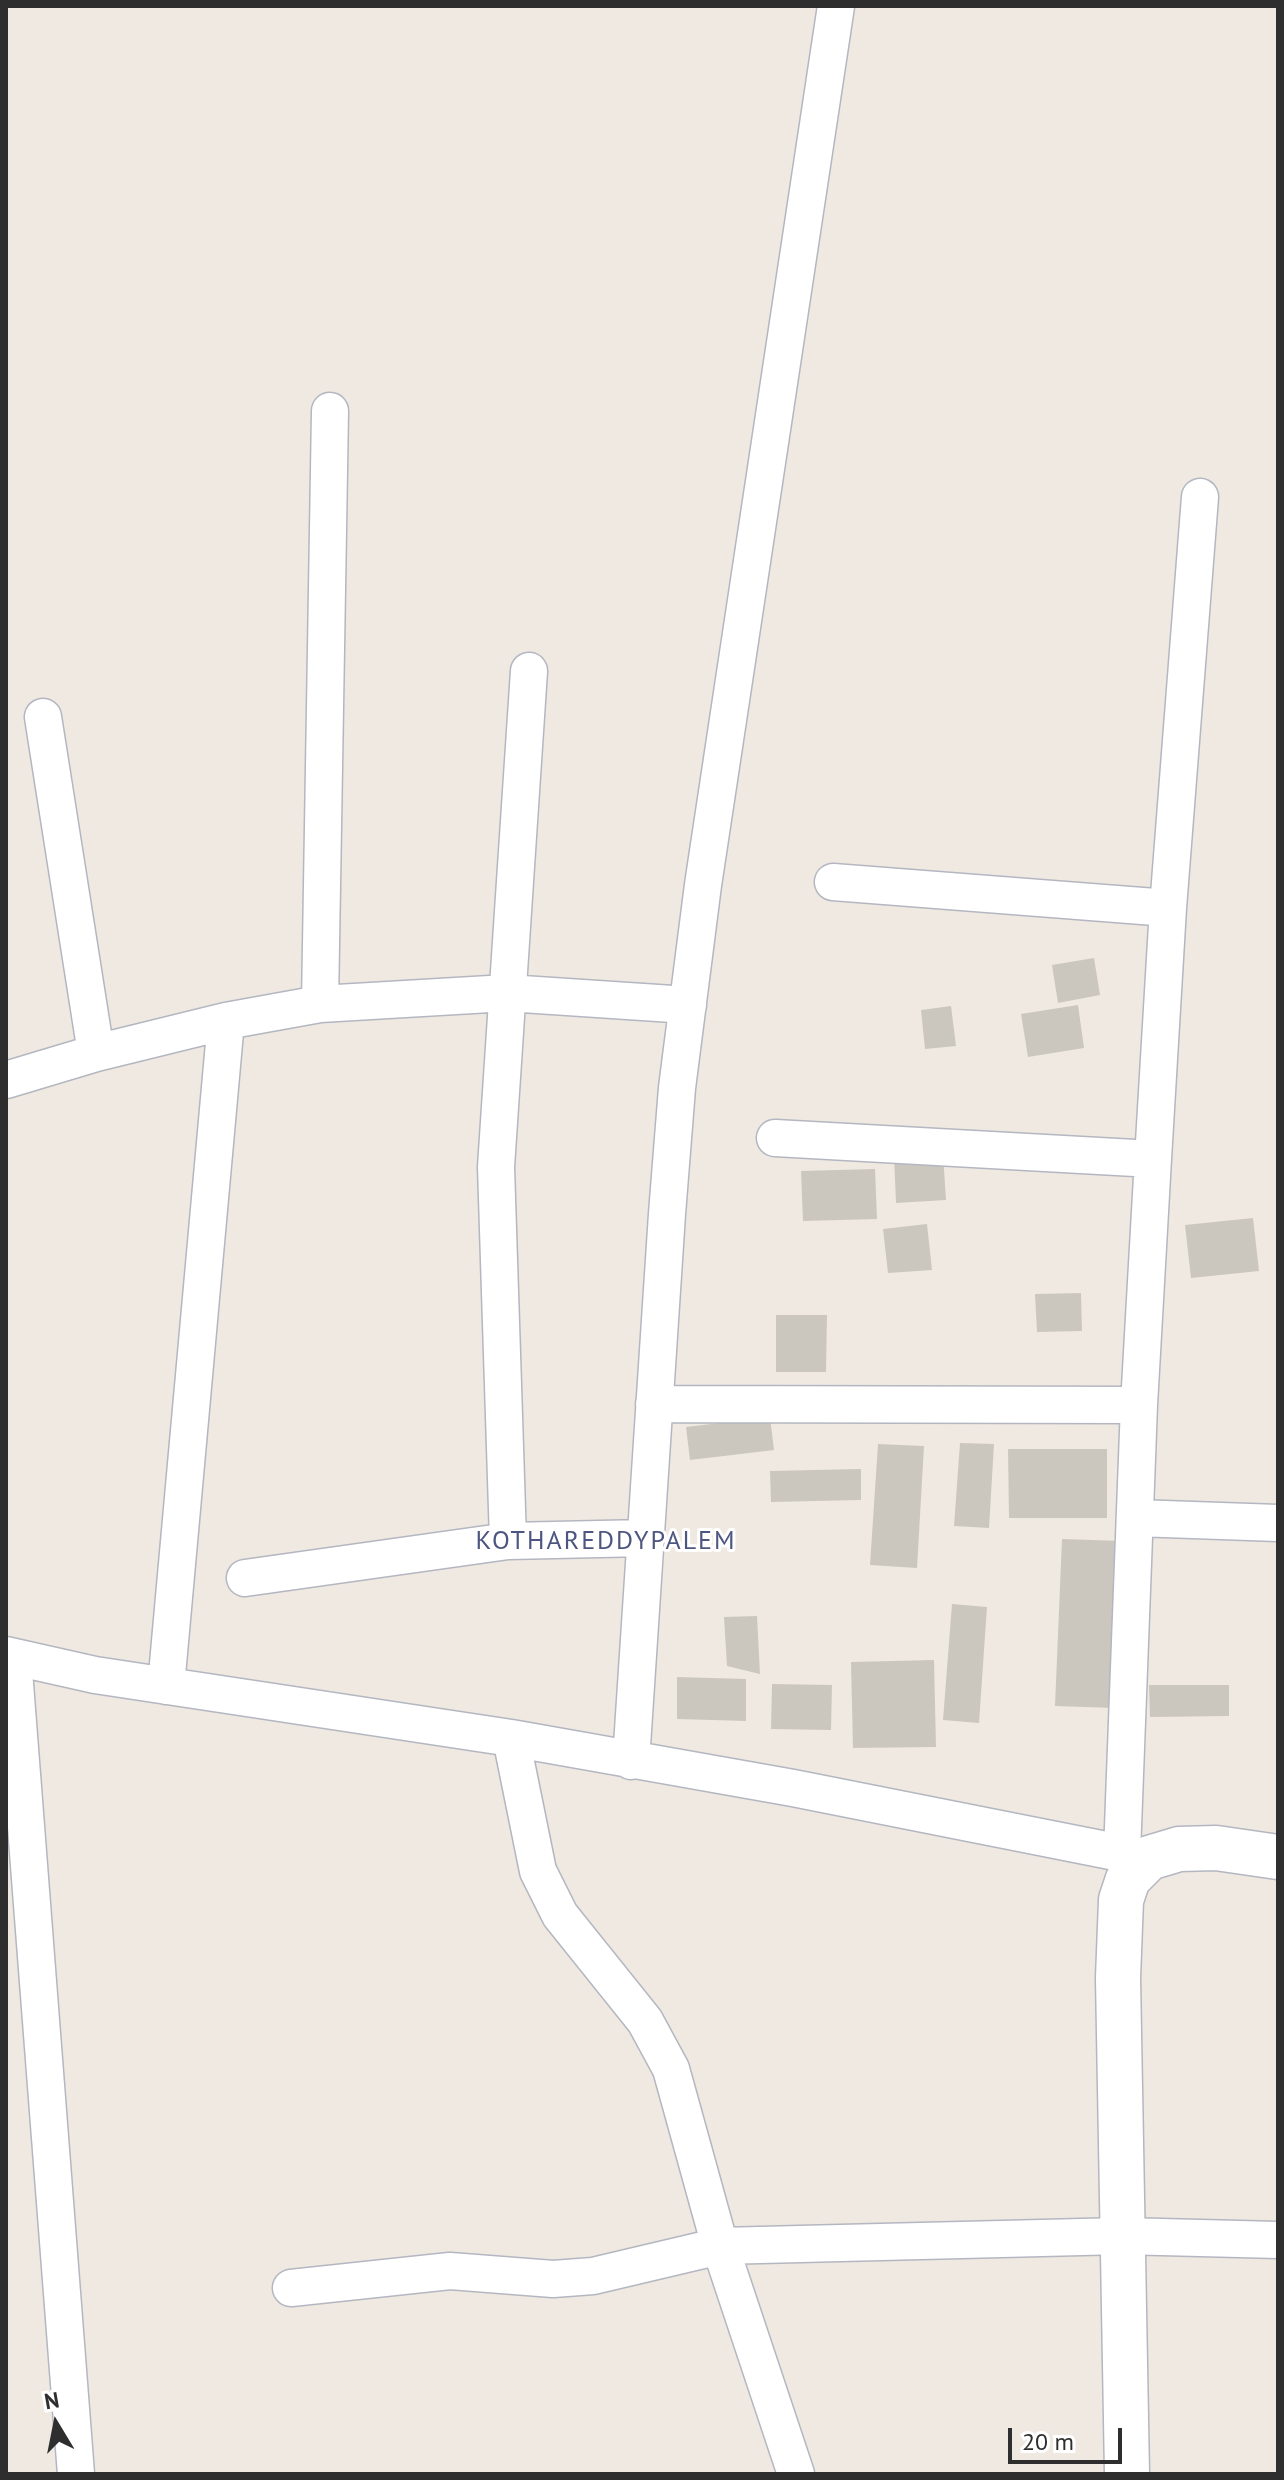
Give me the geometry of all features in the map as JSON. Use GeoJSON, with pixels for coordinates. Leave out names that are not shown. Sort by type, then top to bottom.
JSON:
{"type":"FeatureCollection","features":[{"type":"Feature","properties":{"kind":"street"},"geometry":{"type":"LineString","coordinates":[[631,1761],[677,1088],[703,885],[836,6]]}},
{"type":"Feature","properties":{"kind":"street"},"geometry":{"type":"LineString","coordinates":[[320,1004],[330,411]]}},
{"type":"Feature","properties":{"kind":"street"},"geometry":{"type":"LineString","coordinates":[[1127,2474],[1118,1978],[1121,1900],[1136,1856],[1139,1405],[1168,908],[1200,497]]}},
{"type":"Feature","properties":{"kind":"street"},"geometry":{"type":"LineString","coordinates":[[508,1541],[496,1167],[529,671]]}},
{"type":"Feature","properties":{"kind":"street"},"geometry":{"type":"LineString","coordinates":[[43,717],[96,1053]]}},
{"type":"Feature","properties":{"kind":"street"},"geometry":{"type":"LineString","coordinates":[[833,882],[1168,908]]}},
{"type":"Feature","properties":{"kind":"street"},"geometry":{"type":"LineString","coordinates":[[6,1080],[96,1053],[226,1021],[320,1004],[507,993],[688,1005]]}},
{"type":"Feature","properties":{"kind":"street"},"geometry":{"type":"LineString","coordinates":[[166,1686],[226,1021]]}},
{"type":"Feature","properties":{"kind":"street"},"geometry":{"type":"LineString","coordinates":[[775,1138],[1153,1159]]}},
{"type":"Feature","properties":{"kind":"street"},"geometry":{"type":"LineString","coordinates":[[654,1404],[1139,1405]]}},
{"type":"Feature","properties":{"kind":"street"},"geometry":{"type":"LineString","coordinates":[[1136,1518],[1278,1523]]}},
{"type":"Feature","properties":{"kind":"street"},"geometry":{"type":"LineString","coordinates":[[245,1578],[508,1541],[646,1538]]}},
{"type":"Feature","properties":{"kind":"street"},"geometry":{"type":"LineString","coordinates":[[76,2474],[10,1657],[95,1675],[511,1738],[793,1788],[1136,1856],[1179,1849],[1216,1848],[1278,1857]]}},
{"type":"Feature","properties":{"kind":"street"},"geometry":{"type":"LineString","coordinates":[[511,1738],[538,1871],[560,1915],[645,2021],[671,2069],[720,2246],[796,2474]]}},
{"type":"Feature","properties":{"kind":"street"},"geometry":{"type":"LineString","coordinates":[[291,2288],[450,2271],[553,2279],[593,2276],[720,2246],[1122,2236],[1278,2240]]}},
{"type":"Feature","properties":{"kind":"building"},"geometry":{"type":"Polygon","coordinates":[[[1094,958],[1100,995],[1058,1003],[1052,965],[1094,958]]]}},
{"type":"Feature","properties":{"kind":"building"},"geometry":{"type":"Polygon","coordinates":[[[1078,1005],[1084,1048],[1028,1057],[1021,1014],[1078,1005]]]}},
{"type":"Feature","properties":{"kind":"building"},"geometry":{"type":"Polygon","coordinates":[[[951,1006],[956,1046],[925,1049],[921,1010],[951,1006]]]}},
{"type":"Feature","properties":{"kind":"building"},"geometry":{"type":"Polygon","coordinates":[[[943,1154],[946,1200],[896,1203],[894,1156],[943,1154]]]}},
{"type":"Feature","properties":{"kind":"building"},"geometry":{"type":"Polygon","coordinates":[[[875,1169],[877,1219],[803,1221],[801,1171],[875,1169]]]}},
{"type":"Feature","properties":{"kind":"building"},"geometry":{"type":"Polygon","coordinates":[[[1253,1218],[1259,1271],[1191,1278],[1185,1225],[1253,1218]]]}},
{"type":"Feature","properties":{"kind":"building"},"geometry":{"type":"Polygon","coordinates":[[[927,1224],[932,1270],[888,1273],[883,1229],[927,1224]]]}},
{"type":"Feature","properties":{"kind":"building"},"geometry":{"type":"Polygon","coordinates":[[[1081,1293],[1082,1331],[1037,1332],[1035,1294],[1081,1293]]]}},
{"type":"Feature","properties":{"kind":"building"},"geometry":{"type":"Polygon","coordinates":[[[776,1315],[827,1315],[826,1372],[776,1372],[776,1315]]]}},
{"type":"Feature","properties":{"kind":"building"},"geometry":{"type":"Polygon","coordinates":[[[770,1417],[774,1450],[690,1460],[686,1427],[770,1417]]]}},
{"type":"Feature","properties":{"kind":"building"},"geometry":{"type":"Polygon","coordinates":[[[960,1443],[994,1444],[989,1528],[954,1526],[960,1443]]]}},
{"type":"Feature","properties":{"kind":"building"},"geometry":{"type":"Polygon","coordinates":[[[878,1444],[924,1446],[917,1568],[870,1565],[878,1444]]]}},
{"type":"Feature","properties":{"kind":"building"},"geometry":{"type":"Polygon","coordinates":[[[1008,1449],[1107,1449],[1107,1518],[1009,1518],[1008,1449]]]}},
{"type":"Feature","properties":{"kind":"building"},"geometry":{"type":"Polygon","coordinates":[[[861,1469],[861,1500],[771,1502],[770,1471],[861,1469]]]}},
{"type":"Feature","properties":{"kind":"building"},"geometry":{"type":"Polygon","coordinates":[[[1062,1539],[1122,1541],[1115,1708],[1055,1706],[1062,1539]]]}},
{"type":"Feature","properties":{"kind":"building"},"geometry":{"type":"Polygon","coordinates":[[[952,1604],[987,1607],[979,1723],[943,1720],[952,1604]]]}},
{"type":"Feature","properties":{"kind":"building"},"geometry":{"type":"Polygon","coordinates":[[[757,1616],[760,1674],[727,1666],[724,1617],[757,1616]]]}},
{"type":"Feature","properties":{"kind":"building"},"geometry":{"type":"Polygon","coordinates":[[[934,1660],[936,1747],[853,1748],[851,1662],[934,1660]]]}},
{"type":"Feature","properties":{"kind":"building"},"geometry":{"type":"Polygon","coordinates":[[[677,1677],[746,1679],[746,1721],[677,1719],[677,1677]]]}},
{"type":"Feature","properties":{"kind":"building"},"geometry":{"type":"Polygon","coordinates":[[[772,1684],[832,1685],[831,1730],[771,1729],[772,1684]]]}},
{"type":"Feature","properties":{"kind":"building"},"geometry":{"type":"Polygon","coordinates":[[[1149,1685],[1229,1685],[1229,1716],[1150,1717],[1149,1685]]]}},
{"type":"Feature","properties":{"kind":"district","name":"KOTHAREDDYPALEM"},"geometry":{"type":"Point","coordinates":[606,1542]}}]}
